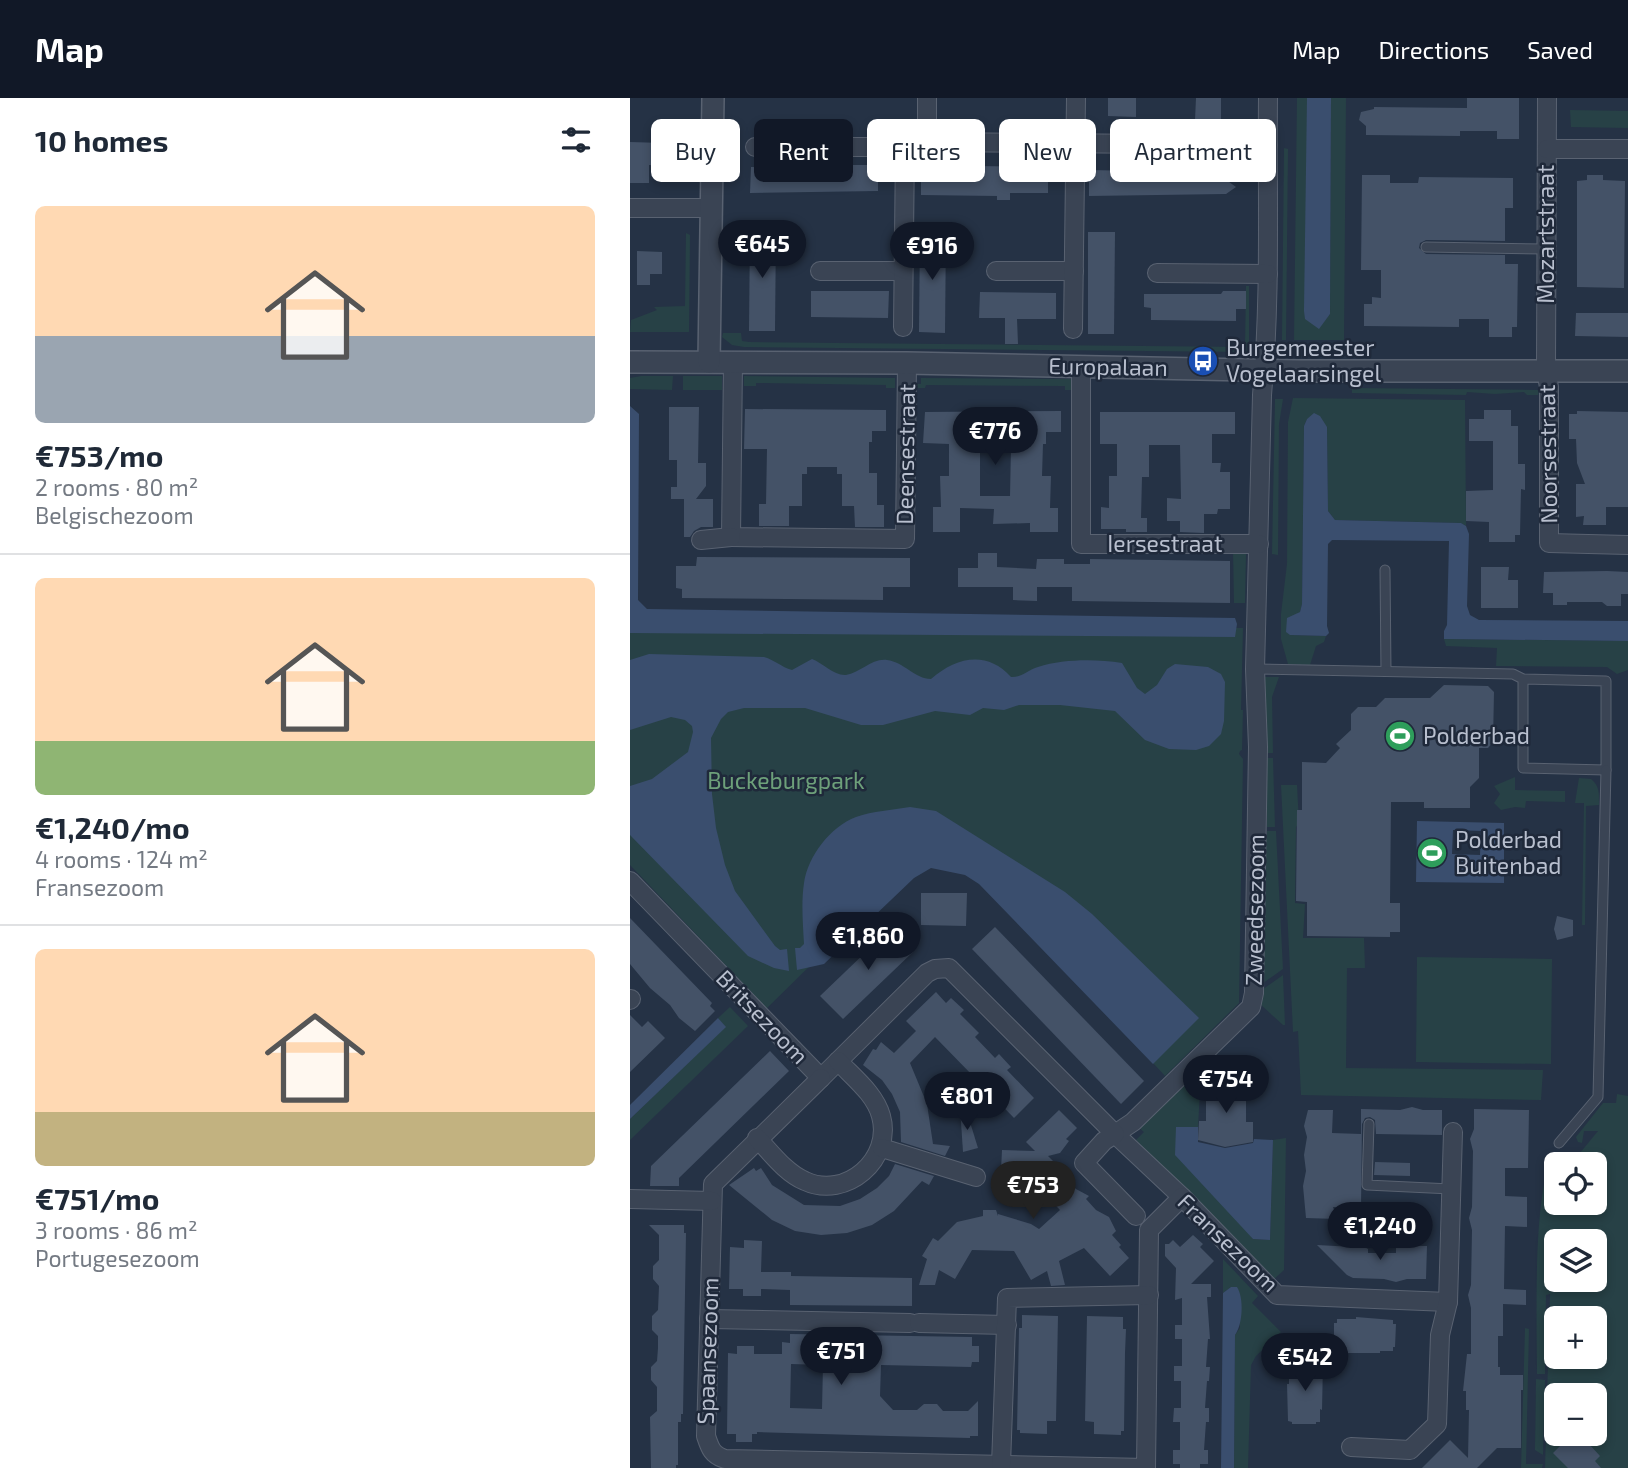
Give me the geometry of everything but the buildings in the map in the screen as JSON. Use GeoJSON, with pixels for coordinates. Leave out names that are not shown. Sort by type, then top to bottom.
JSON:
{"type":"FeatureCollection","features":[{"type":"Feature","properties":{"kind":"street"},"geometry":{"type":"LineString","coordinates":[[709,362],[713,98]]}},
{"type":"Feature","properties":{"kind":"street"},"geometry":{"type":"LineString","coordinates":[[927,98],[927,119]]}},
{"type":"Feature","properties":{"kind":"street"},"geometry":{"type":"LineString","coordinates":[[1076,98],[1076,119]]}},
{"type":"Feature","properties":{"kind":"street"},"geometry":{"type":"LineString","coordinates":[[1268,98],[1268,119]]}},
{"type":"Feature","properties":{"kind":"street","name":"Mozartstraat"},"geometry":{"type":"LineString","coordinates":[[1546,370],[1547,98]]}},
{"type":"Feature","properties":{"kind":"street"},"geometry":{"type":"LineString","coordinates":[[1547,149],[1628,149]]}},
{"type":"Feature","properties":{"kind":"street"},"geometry":{"type":"LineString","coordinates":[[903,327],[904,182]]}},
{"type":"Feature","properties":{"kind":"street"},"geometry":{"type":"LineString","coordinates":[[1073,329],[1075,182]]}},
{"type":"Feature","properties":{"kind":"street"},"geometry":{"type":"LineString","coordinates":[[1255,669],[1268,274],[1268,182]]}},
{"type":"Feature","properties":{"kind":"street"},"geometry":{"type":"LineString","coordinates":[[630,208],[712,208]]}},
{"type":"Feature","properties":{"kind":"street"},"geometry":{"type":"LineString","coordinates":[[820,271],[903,271]]}},
{"type":"Feature","properties":{"kind":"street"},"geometry":{"type":"LineString","coordinates":[[996,271],[1074,271]]}},
{"type":"Feature","properties":{"kind":"street"},"geometry":{"type":"LineString","coordinates":[[1157,273],[1268,274]]}},
{"type":"Feature","properties":{"kind":"street","name":"Europalaan"},"geometry":{"type":"LineString","coordinates":[[630,362],[907,363],[1264,371],[1628,371]]}},
{"type":"Feature","properties":{"kind":"street"},"geometry":{"type":"LineString","coordinates":[[731,537],[733,362]]}},
{"type":"Feature","properties":{"kind":"street","name":"Deensestraat"},"geometry":{"type":"LineString","coordinates":[[701,540],[731,537],[905,539],[907,363]]}},
{"type":"Feature","properties":{"kind":"street","name":"Iersestraat"},"geometry":{"type":"LineString","coordinates":[[1081,366],[1080,544],[1259,544]]}},
{"type":"Feature","properties":{"kind":"street","name":"Noorsestraat"},"geometry":{"type":"LineString","coordinates":[[1546,370],[1549,387],[1549,543],[1628,545]]}},
{"type":"Feature","properties":{"kind":"street","name":"Zweedsezoom"},"geometry":{"type":"LineString","coordinates":[[1115,1134],[1133,1122],[1251,1007],[1254,993],[1258,747],[1255,669]]}},
{"type":"Feature","properties":{"kind":"street","name":"Britsezoom"},"geometry":{"type":"LineString","coordinates":[[630,881],[821,1078],[927,973],[935,968],[949,968],[1115,1134]]}},
{"type":"Feature","properties":{"kind":"street"},"geometry":{"type":"LineString","coordinates":[[758,1138],[788,1171],[817,1186],[839,1186],[855,1179],[867,1169],[882,1148],[884,1131],[881,1115],[874,1100],[838,1061]]}},
{"type":"Feature","properties":{"kind":"street","name":"Spaansezoom"},"geometry":{"type":"LineString","coordinates":[[821,1078],[713,1184],[706,1436],[710,1449],[716,1456],[725,1459],[1146,1468],[1149,1230],[1182,1197]]}},
{"type":"Feature","properties":{"kind":"street"},"geometry":{"type":"LineString","coordinates":[[1351,1447],[1410,1450],[1437,1424],[1440,1335],[1448,1302],[1452,1132]]}},
{"type":"Feature","properties":{"kind":"street"},"geometry":{"type":"LineString","coordinates":[[1115,1134],[1084,1163],[1136,1216]]}},
{"type":"Feature","properties":{"kind":"street","name":"Fransezoom"},"geometry":{"type":"LineString","coordinates":[[1115,1134],[1182,1197],[1277,1295],[1448,1302]]}},
{"type":"Feature","properties":{"kind":"street"},"geometry":{"type":"LineString","coordinates":[[882,1148],[976,1177]]}},
{"type":"Feature","properties":{"kind":"street"},"geometry":{"type":"LineString","coordinates":[[630,1199],[712,1200]]}},
{"type":"Feature","properties":{"kind":"street"},"geometry":{"type":"LineString","coordinates":[[1001,1465],[1007,1297],[1149,1295]]}},
{"type":"Feature","properties":{"kind":"street"},"geometry":{"type":"LineString","coordinates":[[709,1319],[1007,1325]]}},
{"type":"Feature","properties":{"kind":"lane"},"geometry":{"type":"LineString","coordinates":[[1426,247],[1546,249]]}},
{"type":"Feature","properties":{"kind":"lane"},"geometry":{"type":"LineString","coordinates":[[1385,570],[1386,671]]}},
{"type":"Feature","properties":{"kind":"lane"},"geometry":{"type":"LineString","coordinates":[[1255,669],[1513,674],[1523,679],[1606,681],[1598,1097],[1559,1143]]}},
{"type":"Feature","properties":{"kind":"lane"},"geometry":{"type":"LineString","coordinates":[[1523,679],[1523,768],[1606,770]]}},
{"type":"Feature","properties":{"kind":"lane"},"geometry":{"type":"LineString","coordinates":[[1368,1124],[1367,1185],[1451,1189]]}},
{"type":"Feature","properties":{"kind":"green space"},"geometry":{"type":"Polygon","coordinates":[[[1297,98],[1307,98],[1316,325],[1319,328],[1330,314],[1331,98],[1346,98],[1344,340],[1294,340],[1297,98]]]}},
{"type":"Feature","properties":{"kind":"green space"},"geometry":{"type":"Polygon","coordinates":[[[1570,110],[1628,111],[1628,128],[1571,127],[1570,110]]]}},
{"type":"Feature","properties":{"kind":"green space"},"geometry":{"type":"Polygon","coordinates":[[[1284,148],[1288,149],[1286,340],[1282,340],[1284,148]]]}},
{"type":"Feature","properties":{"kind":"green space"},"geometry":{"type":"Polygon","coordinates":[[[686,233],[690,235],[689,332],[630,332],[631,320],[657,310],[654,307],[685,306],[686,233]]]}},
{"type":"Feature","properties":{"kind":"green space"},"geometry":{"type":"Polygon","coordinates":[[[1246,286],[1249,286],[1249,352],[744,347],[732,345],[722,337],[723,333],[741,333],[742,341],[749,342],[1245,347],[1246,286]]]}},
{"type":"Feature","properties":{"kind":"green space"},"geometry":{"type":"Polygon","coordinates":[[[673,376],[672,390],[630,389],[630,378],[673,376]]]}},
{"type":"Feature","properties":{"kind":"green space"},"geometry":{"type":"Polygon","coordinates":[[[683,376],[722,376],[722,390],[683,390],[683,376]]]}},
{"type":"Feature","properties":{"kind":"green space"},"geometry":{"type":"Polygon","coordinates":[[[744,376],[895,378],[895,388],[886,388],[886,385],[756,383],[756,386],[744,386],[744,376]]]}},
{"type":"Feature","properties":{"kind":"green space"},"geometry":{"type":"Polygon","coordinates":[[[921,378],[1072,379],[1072,390],[1065,390],[1065,386],[926,385],[925,388],[914,388],[914,384],[921,384],[921,378]]]}},
{"type":"Feature","properties":{"kind":"green space"},"geometry":{"type":"Polygon","coordinates":[[[1352,388],[1539,390],[1538,395],[1527,395],[1524,392],[1467,392],[1466,395],[1352,393],[1352,388]]]}},
{"type":"Feature","properties":{"kind":"green space"},"geometry":{"type":"Polygon","coordinates":[[[1293,398],[1465,400],[1466,526],[1461,523],[1335,520],[1328,511],[1327,427],[1314,416],[1307,419],[1304,426],[1302,604],[1290,635],[1326,636],[1324,642],[1316,646],[1310,665],[1288,664],[1281,639],[1287,564],[1288,422],[1293,398]]]}},
{"type":"Feature","properties":{"kind":"green space"},"geometry":{"type":"Polygon","coordinates":[[[1275,399],[1283,399],[1279,424],[1278,555],[1272,554],[1275,399]]]}},
{"type":"Feature","properties":{"kind":"green space"},"geometry":{"type":"Polygon","coordinates":[[[1233,550],[1246,553],[1245,603],[1234,603],[1233,550]]]}},
{"type":"Feature","properties":{"kind":"green space","name":"Buckeburgpark"},"geometry":{"type":"Polygon","coordinates":[[[630,627],[1243,628],[1242,750],[1239,754],[1243,759],[1239,1003],[1165,1076],[976,870],[929,858],[819,957],[763,1012],[757,1004],[757,998],[630,865],[630,627]]]}},
{"type":"Feature","properties":{"kind":"green space"},"geometry":{"type":"Polygon","coordinates":[[[1444,639],[1628,641],[1628,670],[1617,674],[1607,667],[1496,666],[1497,648],[1446,646],[1444,639]]]}},
{"type":"Feature","properties":{"kind":"green space"},"geometry":{"type":"Polygon","coordinates":[[[1279,677],[1272,697],[1273,753],[1262,753],[1261,679],[1279,677]]]}},
{"type":"Feature","properties":{"kind":"green space"},"geometry":{"type":"Polygon","coordinates":[[[1262,758],[1273,758],[1275,827],[1267,827],[1267,813],[1262,807],[1262,758]]]}},
{"type":"Feature","properties":{"kind":"green space"},"geometry":{"type":"Polygon","coordinates":[[[1515,777],[1515,790],[1565,791],[1565,802],[1526,801],[1525,808],[1501,810],[1494,803],[1500,794],[1494,786],[1515,777]]]}},
{"type":"Feature","properties":{"kind":"green space"},"geometry":{"type":"Polygon","coordinates":[[[1579,778],[1591,779],[1597,787],[1599,797],[1599,805],[1586,806],[1585,925],[1582,925],[1584,803],[1575,803],[1579,778]]]}},
{"type":"Feature","properties":{"kind":"green space"},"geometry":{"type":"Polygon","coordinates":[[[1281,785],[1297,785],[1299,823],[1296,827],[1295,903],[1305,904],[1303,938],[1364,938],[1365,968],[1347,968],[1346,1068],[1543,1070],[1541,1100],[1301,1095],[1298,1031],[1293,1032],[1281,785]]]}},
{"type":"Feature","properties":{"kind":"green space"},"geometry":{"type":"Polygon","coordinates":[[[1267,831],[1276,831],[1283,969],[1259,986],[1261,842],[1267,836],[1267,831]]]}},
{"type":"Feature","properties":{"kind":"green space"},"geometry":{"type":"Polygon","coordinates":[[[1417,957],[1552,959],[1551,1064],[1416,1062],[1417,957]]]}},
{"type":"Feature","properties":{"kind":"green space"},"geometry":{"type":"Polygon","coordinates":[[[1283,975],[1285,1025],[1260,1004],[1259,992],[1283,975]]]}},
{"type":"Feature","properties":{"kind":"green space"},"geometry":{"type":"Polygon","coordinates":[[[730,1007],[748,1026],[630,1140],[630,1119],[725,1027],[718,1018],[730,1007]]]}},
{"type":"Feature","properties":{"kind":"green space"},"geometry":{"type":"Polygon","coordinates":[[[1196,1073],[1204,1076],[1200,1091],[1198,1127],[1176,1127],[1253,1239],[1270,1240],[1273,1140],[1286,1138],[1284,1270],[1272,1281],[1136,1140],[1144,1132],[1138,1127],[1196,1073]]]}},
{"type":"Feature","properties":{"kind":"green space"},"geometry":{"type":"Polygon","coordinates":[[[1617,1094],[1628,1096],[1628,1468],[1545,1468],[1546,1446],[1607,1446],[1607,1383],[1547,1383],[1548,1369],[1607,1369],[1607,1306],[1550,1306],[1550,1294],[1546,1295],[1545,1374],[1537,1374],[1537,1260],[1544,1186],[1544,1215],[1607,1215],[1607,1152],[1581,1152],[1598,1131],[1584,1131],[1582,1143],[1578,1142],[1576,1137],[1603,1103],[1616,1103],[1617,1094]]]}},
{"type":"Feature","properties":{"kind":"green space"},"geometry":{"type":"Polygon","coordinates":[[[1223,1259],[1258,1296],[1252,1303],[1281,1332],[1256,1356],[1251,1365],[1248,1468],[1234,1468],[1235,1335],[1240,1328],[1237,1287],[1231,1287],[1223,1293],[1223,1259]]]}},
{"type":"Feature","properties":{"kind":"green space"},"geometry":{"type":"Polygon","coordinates":[[[1525,1328],[1529,1329],[1526,1464],[1543,1464],[1542,1468],[1521,1468],[1525,1328]]]}},
{"type":"Feature","properties":{"kind":"green space"},"geometry":{"type":"Polygon","coordinates":[[[1536,1379],[1545,1380],[1543,1455],[1535,1450],[1536,1379]]]}},
{"type":"Feature","properties":{"kind":"water"},"geometry":{"type":"Polygon","coordinates":[[[1307,98],[1331,98],[1330,314],[1319,329],[1305,319],[1304,311],[1307,98]]]}},
{"type":"Feature","properties":{"kind":"water"},"geometry":{"type":"Polygon","coordinates":[[[630,406],[639,414],[638,600],[647,609],[1235,618],[1235,637],[630,633],[630,406]]]}},
{"type":"Feature","properties":{"kind":"water"},"geometry":{"type":"Polygon","coordinates":[[[1314,413],[1320,416],[1327,427],[1328,511],[1335,520],[1461,523],[1466,526],[1469,534],[1467,606],[1470,615],[1479,620],[1628,621],[1628,641],[1444,639],[1447,625],[1449,541],[1332,540],[1328,544],[1329,633],[1326,636],[1290,635],[1286,632],[1287,618],[1300,612],[1302,604],[1304,426],[1314,413]]]}},
{"type":"Feature","properties":{"kind":"water"},"geometry":{"type":"Polygon","coordinates":[[[649,654],[764,657],[792,670],[812,659],[846,675],[876,661],[887,660],[931,679],[951,666],[971,660],[992,663],[1011,677],[1058,662],[1101,661],[1122,663],[1137,688],[1145,694],[1157,685],[1167,669],[1175,664],[1208,667],[1221,674],[1225,682],[1224,721],[1221,734],[1209,746],[1196,750],[1169,749],[1145,740],[1115,711],[1060,705],[1019,705],[1004,710],[983,708],[970,715],[935,711],[883,725],[861,725],[805,708],[744,708],[728,712],[711,738],[712,794],[716,828],[735,891],[775,946],[780,950],[787,949],[789,971],[774,968],[748,956],[630,835],[630,786],[652,779],[688,752],[693,732],[692,726],[685,720],[671,717],[630,730],[630,660],[649,654]]]}},
{"type":"Feature","properties":{"kind":"water"},"geometry":{"type":"Polygon","coordinates":[[[910,807],[936,811],[1065,892],[1092,914],[1199,1018],[1153,1064],[979,884],[965,875],[931,868],[914,878],[824,964],[797,970],[795,948],[804,944],[804,883],[815,853],[829,835],[856,817],[910,807]]]}},
{"type":"Feature","properties":{"kind":"water"},"geometry":{"type":"Polygon","coordinates":[[[1417,821],[1504,823],[1504,883],[1416,882],[1417,821]],[[1453,830],[1452,854],[1480,855],[1481,831],[1453,830]]]}},
{"type":"Feature","properties":{"kind":"water"},"geometry":{"type":"Polygon","coordinates":[[[718,1018],[726,1027],[630,1119],[630,1105],[718,1018]]]}},
{"type":"Feature","properties":{"kind":"water"},"geometry":{"type":"Polygon","coordinates":[[[1176,1127],[1198,1127],[1198,1142],[1225,1148],[1253,1143],[1254,1139],[1273,1140],[1270,1240],[1253,1239],[1175,1155],[1176,1127]]]}},
{"type":"Feature","properties":{"kind":"water"},"geometry":{"type":"Polygon","coordinates":[[[1231,1287],[1237,1287],[1242,1304],[1240,1324],[1235,1335],[1234,1468],[1221,1468],[1223,1293],[1231,1287]]]}},
{"type":"Feature","properties":{"kind":"place","name":"Burgemeester Vogelaarsingel"},"geometry":{"type":"Point","coordinates":[1203,361]}},
{"type":"Feature","properties":{"kind":"place","name":"Polderbad"},"geometry":{"type":"Point","coordinates":[1400,736]}},
{"type":"Feature","properties":{"kind":"place","name":"Polderbad Buitenbad"},"geometry":{"type":"Point","coordinates":[1432,853]}}]}
